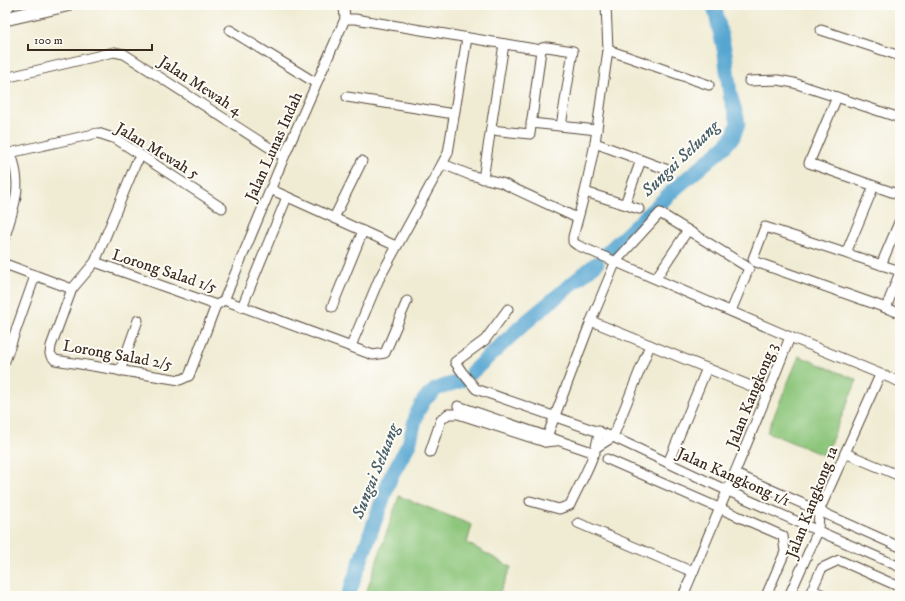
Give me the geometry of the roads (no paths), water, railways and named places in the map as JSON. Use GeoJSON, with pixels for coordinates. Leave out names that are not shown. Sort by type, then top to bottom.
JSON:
{"type":"FeatureCollection","features":[{"type":"Feature","properties":{"kind":"highway"},"geometry":{"type":"LineString","coordinates":[[5,19],[28,15],[66,5]]}},
{"type":"Feature","properties":{"kind":"street"},"geometry":{"type":"LineString","coordinates":[[340,5],[344,7],[345,20],[355,19],[541,50],[542,48],[547,47],[573,51],[561,126]]}},
{"type":"Feature","properties":{"kind":"street"},"geometry":{"type":"LineString","coordinates":[[606,5],[608,50],[597,130],[585,192],[577,218],[573,242],[790,337],[900,382]]}},
{"type":"Feature","properties":{"kind":"street","name":"Jalan Lunas Indah"},"geometry":{"type":"LineString","coordinates":[[224,300],[270,189],[345,20]]}},
{"type":"Feature","properties":{"kind":"street"},"geometry":{"type":"LineString","coordinates":[[230,30],[316,83]]}},
{"type":"Feature","properties":{"kind":"street"},"geometry":{"type":"LineString","coordinates":[[821,30],[900,56]]}},
{"type":"Feature","properties":{"kind":"street"},"geometry":{"type":"LineString","coordinates":[[352,346],[379,279],[448,153],[466,38]]}},
{"type":"Feature","properties":{"kind":"street"},"geometry":{"type":"LineString","coordinates":[[483,178],[504,44]]}},
{"type":"Feature","properties":{"kind":"street"},"geometry":{"type":"LineString","coordinates":[[491,130],[530,134],[541,50]]}},
{"type":"Feature","properties":{"kind":"street"},"geometry":{"type":"LineString","coordinates":[[608,50],[709,85]]}},
{"type":"Feature","properties":{"kind":"street","name":"Jalan Mewah 4"},"geometry":{"type":"LineString","coordinates":[[5,78],[114,52],[124,54],[284,157]]}},
{"type":"Feature","properties":{"kind":"street"},"geometry":{"type":"LineString","coordinates":[[749,81],[778,80],[794,83],[900,118]]}},
{"type":"Feature","properties":{"kind":"street"},"geometry":{"type":"LineString","coordinates":[[347,97],[454,114]]}},
{"type":"Feature","properties":{"kind":"street"},"geometry":{"type":"LineString","coordinates":[[837,97],[809,163],[900,195]]}},
{"type":"Feature","properties":{"kind":"street"},"geometry":{"type":"LineString","coordinates":[[531,123],[597,130]]}},
{"type":"Feature","properties":{"kind":"street","name":"Jalan Mewah 5"},"geometry":{"type":"LineString","coordinates":[[8,154],[98,133],[116,139],[222,208]]}},
{"type":"Feature","properties":{"kind":"street"},"geometry":{"type":"LineString","coordinates":[[595,143],[668,170]]}},
{"type":"Feature","properties":{"kind":"street"},"geometry":{"type":"LineString","coordinates":[[5,237],[9,206],[18,190],[18,180],[8,154]]}},
{"type":"Feature","properties":{"kind":"street","name":"Lorong Salad 2/5"},"geometry":{"type":"LineString","coordinates":[[141,156],[136,163],[95,262],[72,289],[51,346],[50,354],[55,360],[180,380],[189,376],[216,305]]}},
{"type":"Feature","properties":{"kind":"street"},"geometry":{"type":"LineString","coordinates":[[625,204],[641,160]]}},
{"type":"Feature","properties":{"kind":"street"},"geometry":{"type":"LineString","coordinates":[[334,218],[362,161]]}},
{"type":"Feature","properties":{"kind":"street"},"geometry":{"type":"LineString","coordinates":[[443,164],[470,175],[502,183],[577,218]]}},
{"type":"Feature","properties":{"kind":"street"},"geometry":{"type":"LineString","coordinates":[[846,253],[874,186]]}},
{"type":"Feature","properties":{"kind":"street"},"geometry":{"type":"LineString","coordinates":[[270,189],[396,246]]}},
{"type":"Feature","properties":{"kind":"street"},"geometry":{"type":"LineString","coordinates":[[585,192],[639,209]]}},
{"type":"Feature","properties":{"kind":"street"},"geometry":{"type":"LineString","coordinates":[[242,307],[286,197]]}},
{"type":"Feature","properties":{"kind":"street"},"geometry":{"type":"LineString","coordinates":[[546,439],[613,260],[660,212],[749,268],[731,311]]}},
{"type":"Feature","properties":{"kind":"street"},"geometry":{"type":"LineString","coordinates":[[881,265],[900,220]]}},
{"type":"Feature","properties":{"kind":"street"},"geometry":{"type":"LineString","coordinates":[[886,308],[900,271],[765,227],[754,257],[756,262],[900,313]]}},
{"type":"Feature","properties":{"kind":"street"},"geometry":{"type":"LineString","coordinates":[[656,278],[688,230]]}},
{"type":"Feature","properties":{"kind":"street"},"geometry":{"type":"LineString","coordinates":[[332,307],[363,231]]}},
{"type":"Feature","properties":{"kind":"street","name":"Lorong Salad 1/5"},"geometry":{"type":"LineString","coordinates":[[95,262],[216,305],[224,300]]}},
{"type":"Feature","properties":{"kind":"street"},"geometry":{"type":"LineString","coordinates":[[5,264],[72,289]]}},
{"type":"Feature","properties":{"kind":"street"},"geometry":{"type":"LineString","coordinates":[[5,361],[35,276]]}},
{"type":"Feature","properties":{"kind":"street"},"geometry":{"type":"LineString","coordinates":[[224,300],[373,355],[385,353],[407,301]]}},
{"type":"Feature","properties":{"kind":"street","name":"Jalan Kangkong 1/1"},"geometry":{"type":"LineString","coordinates":[[508,309],[485,340],[456,362],[469,382],[476,388],[613,436],[728,491],[900,567]]}},
{"type":"Feature","properties":{"kind":"street"},"geometry":{"type":"LineString","coordinates":[[120,371],[138,320]]}},
{"type":"Feature","properties":{"kind":"street"},"geometry":{"type":"LineString","coordinates":[[591,321],[768,393]]}},
{"type":"Feature","properties":{"kind":"street","name":"Jalan Kangkong 3"},"geometry":{"type":"LineString","coordinates":[[684,596],[720,507],[736,474],[790,337]]}},
{"type":"Feature","properties":{"kind":"street"},"geometry":{"type":"LineString","coordinates":[[430,452],[441,420],[448,414],[458,414],[578,448],[596,450],[613,436],[650,345]]}},
{"type":"Feature","properties":{"kind":"street"},"geometry":{"type":"LineString","coordinates":[[668,463],[707,368]]}},
{"type":"Feature","properties":{"kind":"street","name":"Jalan Kangkong 1a"},"geometry":{"type":"LineString","coordinates":[[789,596],[818,531],[819,511],[880,375]]}},
{"type":"Feature","properties":{"kind":"street"},"geometry":{"type":"LineString","coordinates":[[458,406],[546,439]]}},
{"type":"Feature","properties":{"kind":"street"},"geometry":{"type":"LineString","coordinates":[[530,501],[559,509],[570,505],[596,450],[599,431]]}},
{"type":"Feature","properties":{"kind":"street"},"geometry":{"type":"LineString","coordinates":[[578,448],[588,466]]}},
{"type":"Feature","properties":{"kind":"street"},"geometry":{"type":"LineString","coordinates":[[845,453],[900,476]]}},
{"type":"Feature","properties":{"kind":"street"},"geometry":{"type":"LineString","coordinates":[[607,459],[720,507],[783,536],[785,552],[766,596]]}},
{"type":"Feature","properties":{"kind":"street"},"geometry":{"type":"LineString","coordinates":[[736,474],[900,547]]}},
{"type":"Feature","properties":{"kind":"street"},"geometry":{"type":"LineString","coordinates":[[578,523],[693,572]]}},
{"type":"Feature","properties":{"kind":"street"},"geometry":{"type":"LineString","coordinates":[[826,596],[811,593],[822,568],[839,560],[900,587]]}},
{"type":"Feature","properties":{"kind":"waterway","name":"Sungai Seluang"},"geometry":{"type":"LineString","coordinates":[[609,251],[676,188],[724,147],[733,137],[738,123],[730,95],[725,53],[714,5]]}},
{"type":"Feature","properties":{"kind":"waterway","name":"Sungai Seluang"},"geometry":{"type":"LineString","coordinates":[[472,372],[525,323],[597,263]]}},
{"type":"Feature","properties":{"kind":"waterway","name":"Sungai Seluang"},"geometry":{"type":"LineString","coordinates":[[348,596],[391,476],[409,444],[417,413],[424,400],[436,389],[460,381]]}}]}
